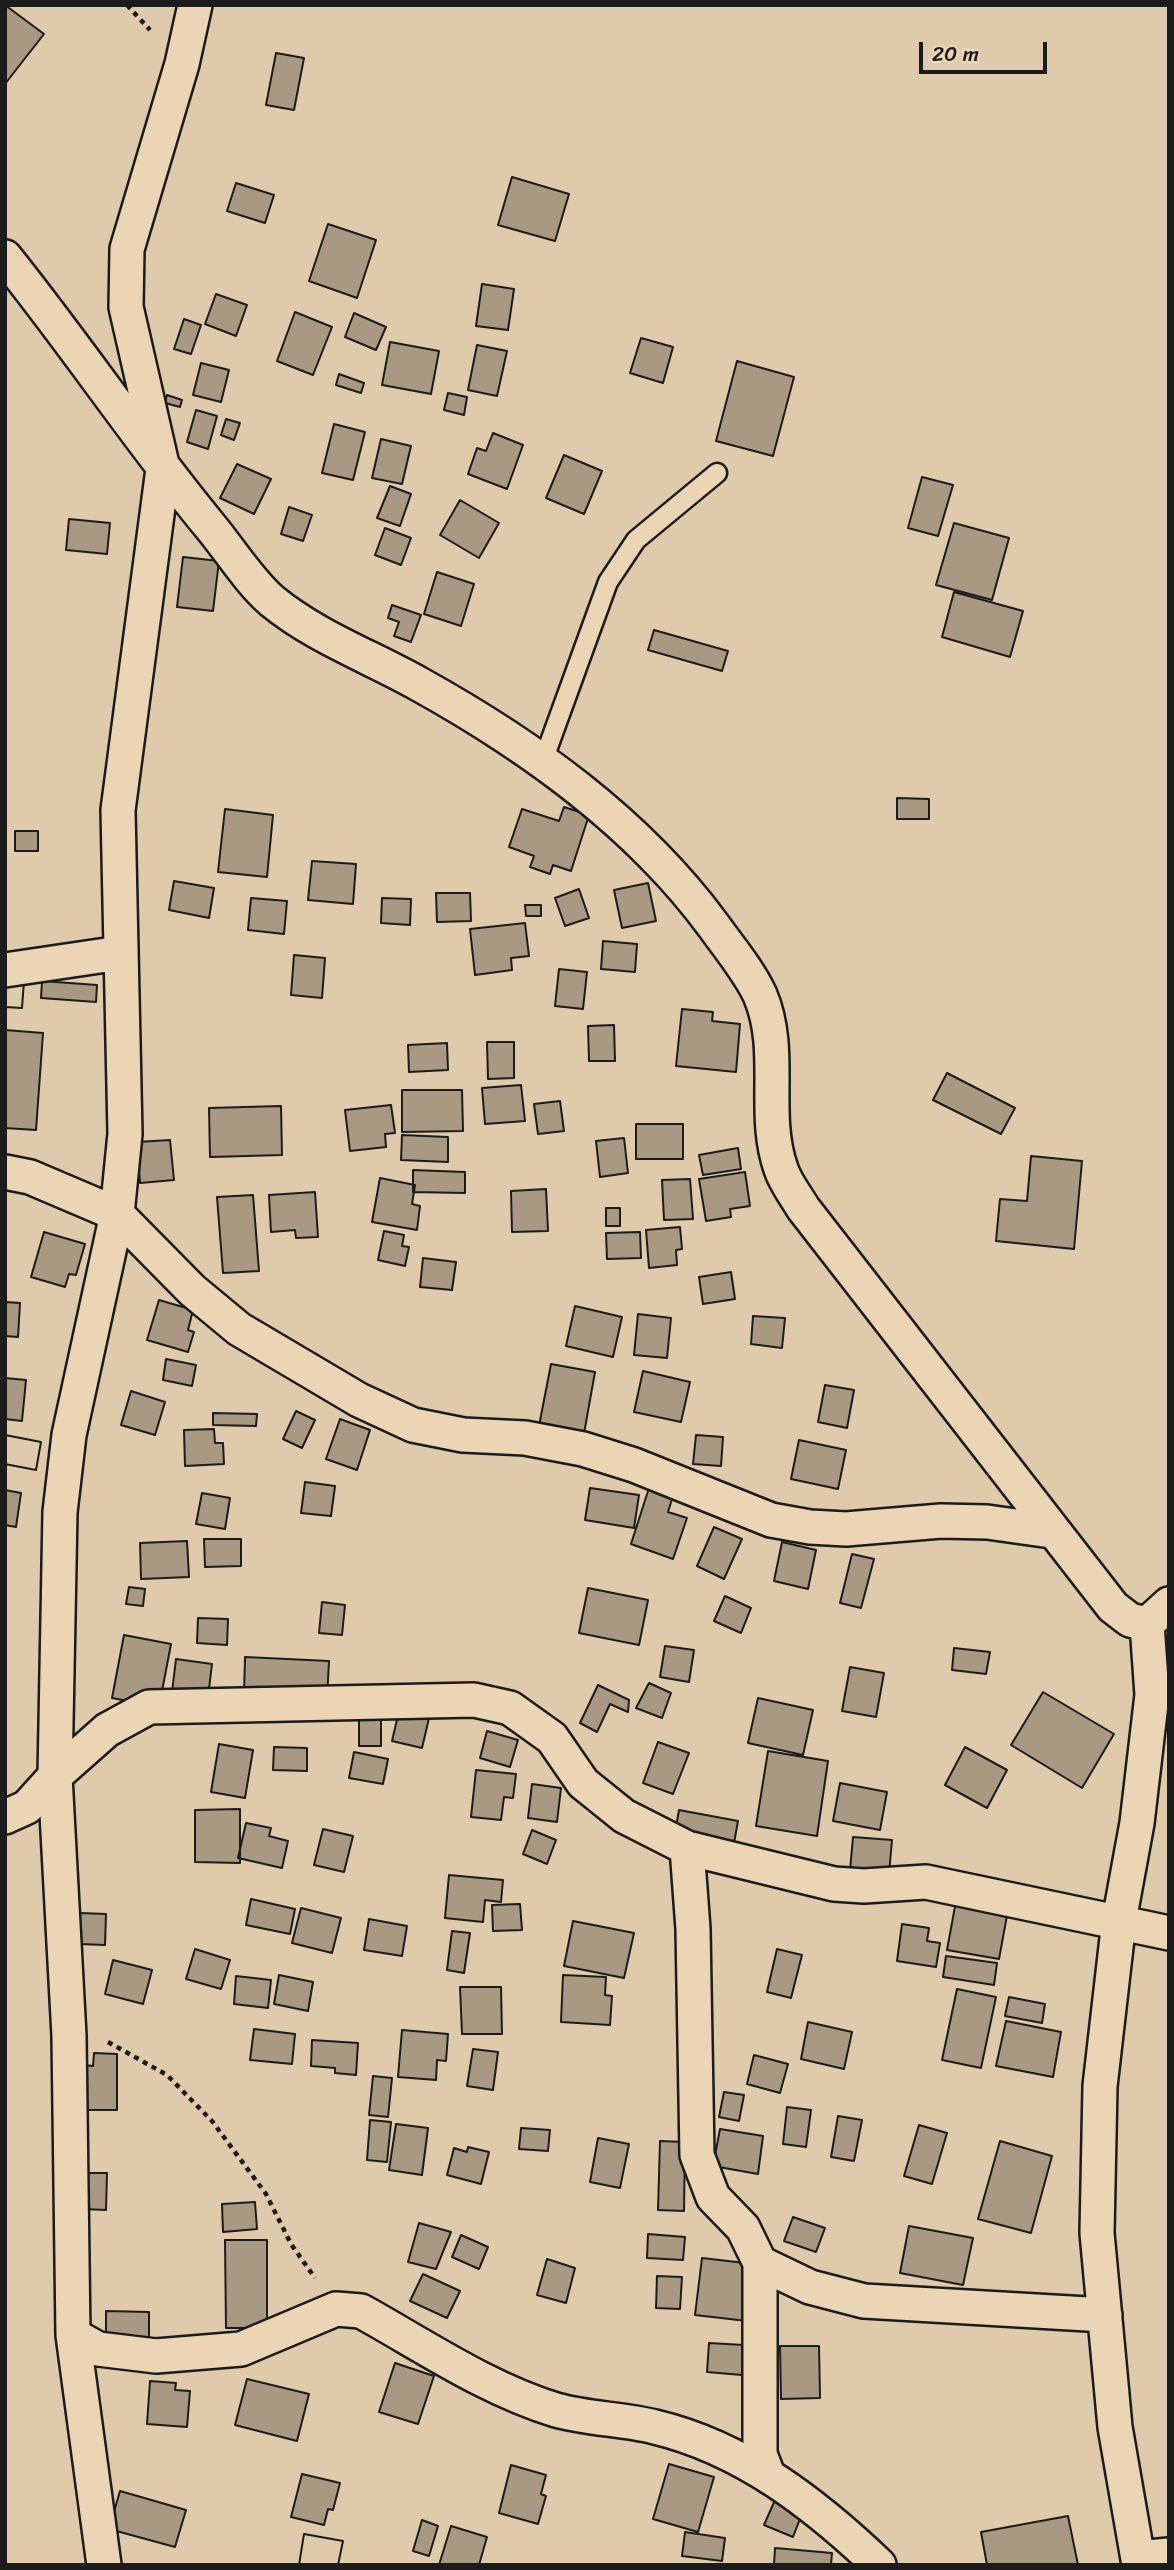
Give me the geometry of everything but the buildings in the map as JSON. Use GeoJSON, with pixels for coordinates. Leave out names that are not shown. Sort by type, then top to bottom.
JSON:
{"type":"FeatureCollection","features":[{"type":"Feature","properties":{"kind":"street"},"geometry":{"type":"LineString","coordinates":[[104,2565],[73,2335],[69,2036],[55,1776],[60,1512],[69,1435],[117,1214],[125,1134],[118,810],[163,469],[138,370],[126,307],[127,249],[182,64],[195,5]]}},
{"type":"Feature","properties":{"kind":"street"},"geometry":{"type":"LineString","coordinates":[[5,257],[99,377],[163,469],[269,598],[312,631],[362,653],[480,718],[543,761],[629,831],[711,923],[759,994],[769,1026],[774,1069],[773,1115],[781,1169],[803,1208],[1051,1531],[1113,1607],[1130,1620],[1158,1614],[1160,1678],[1152,1695],[1137,1823],[1119,1921],[1100,2086],[1097,2233],[1115,2427],[1148,2559]]}},
{"type":"Feature","properties":{"kind":"street"},"geometry":{"type":"LineString","coordinates":[[5,970],[120,953]]}},
{"type":"Feature","properties":{"kind":"street"},"geometry":{"type":"LineString","coordinates":[[5,1172],[30,1177],[117,1214],[192,1290],[239,1329],[359,1400],[413,1425],[463,1435],[525,1438],[583,1449],[634,1465],[771,1520],[810,1527],[846,1529],[953,1521],[1051,1531]]}},
{"type":"Feature","properties":{"kind":"street"},"geometry":{"type":"LineString","coordinates":[[5,1816],[27,1807],[55,1776],[107,1730],[149,1707],[274,1707],[474,1700],[510,1708],[552,1738],[583,1783],[624,1816],[687,1848],[834,1884],[864,1886],[926,1882],[1169,1933]]}},
{"type":"Feature","properties":{"kind":"street"},"geometry":{"type":"LineString","coordinates":[[687,1848],[693,1929],[697,2155],[713,2197],[743,2228],[760,2263],[760,2454],[768,2475]]}},
{"type":"Feature","properties":{"kind":"street"},"geometry":{"type":"LineString","coordinates":[[760,2263],[810,2287],[864,2301],[1105,2315]]}},
{"type":"Feature","properties":{"kind":"street"},"geometry":{"type":"LineString","coordinates":[[73,2335],[98,2349],[121,2352],[156,2356],[205,2352],[241,2349],[336,2309],[361,2311],[501,2389],[557,2410],[655,2426],[712,2444],[768,2475],[837,2524],[879,2565]]}},
{"type":"Feature","properties":{"kind":"lane"},"geometry":{"type":"LineString","coordinates":[[543,761],[608,582],[636,540],[717,473]]}},
{"type":"Feature","properties":{"kind":"path"},"geometry":{"type":"LineString","coordinates":[[69,2036],[105,2041],[167,2075],[212,2121],[266,2194],[291,2245],[317,2280],[361,2311]]}}]}
